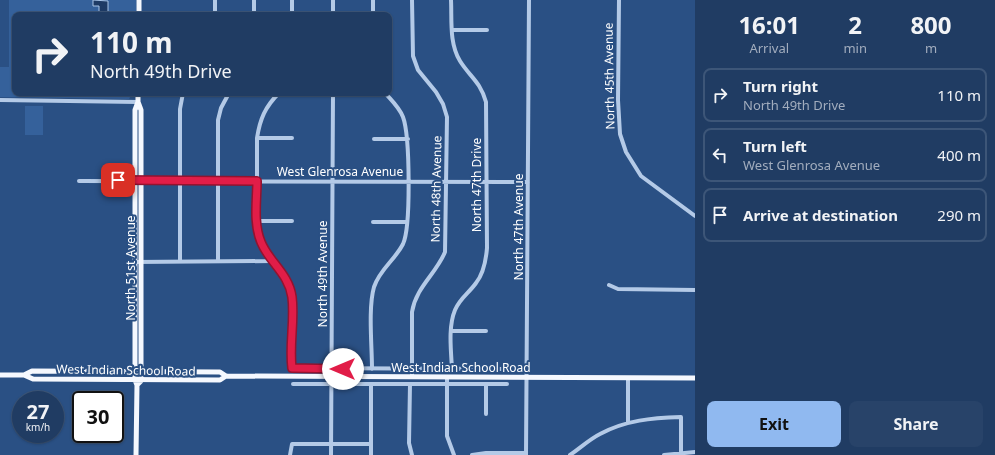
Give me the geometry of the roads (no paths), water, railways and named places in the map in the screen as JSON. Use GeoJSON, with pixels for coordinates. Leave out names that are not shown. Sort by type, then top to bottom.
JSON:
{"type":"FeatureCollection","features":[{"type":"Feature","properties":{"kind":"main road"},"geometry":{"type":"LineString","coordinates":[[139,0],[139,12]]}},
{"type":"Feature","properties":{"kind":"main road","name":"North 51st Avenue"},"geometry":{"type":"LineString","coordinates":[[136,455],[137,372],[134,262],[135,110],[138,102],[138,96]]}},
{"type":"Feature","properties":{"kind":"main road","name":"North 51st Avenue"},"geometry":{"type":"LineString","coordinates":[[137,372],[141,262],[141,110],[138,102]]}},
{"type":"Feature","properties":{"kind":"main road","name":"West Indian School Road"},"geometry":{"type":"LineString","coordinates":[[24,375],[32,371],[220,372],[226,376],[695,378]]}},
{"type":"Feature","properties":{"kind":"main road","name":"West Indian School Road"},"geometry":{"type":"LineString","coordinates":[[0,375],[24,375],[32,378],[137,382],[220,380],[226,376]]}},
{"type":"Feature","properties":{"kind":"street"},"geometry":{"type":"LineString","coordinates":[[215,0],[215,12]]}},
{"type":"Feature","properties":{"kind":"street"},"geometry":{"type":"LineString","coordinates":[[254,0],[254,12]]}},
{"type":"Feature","properties":{"kind":"street"},"geometry":{"type":"LineString","coordinates":[[292,0],[292,12]]}},
{"type":"Feature","properties":{"kind":"street"},"geometry":{"type":"LineString","coordinates":[[333,0],[333,12]]}},
{"type":"Feature","properties":{"kind":"street"},"geometry":{"type":"LineString","coordinates":[[373,0],[373,12]]}},
{"type":"Feature","properties":{"kind":"street","name":"North 48th Avenue"},"geometry":{"type":"LineString","coordinates":[[412,0],[413,56],[418,70],[436,92],[443,104],[447,117],[445,252],[441,262],[423,284],[413,302],[412,377]]}},
{"type":"Feature","properties":{"kind":"street","name":"North 47th Drive"},"geometry":{"type":"LineString","coordinates":[[452,0],[453,41],[459,59],[477,80],[486,102],[486,262],[476,283],[462,297],[455,310],[452,321],[452,369]]}},
{"type":"Feature","properties":{"kind":"street","name":"North 47th Avenue"},"geometry":{"type":"LineString","coordinates":[[526,454],[529,0]]}},
{"type":"Feature","properties":{"kind":"street","name":"North 45th Avenue"},"geometry":{"type":"LineString","coordinates":[[619,0],[618,100],[620,134],[626,152],[641,176],[695,216]]}},
{"type":"Feature","properties":{"kind":"street"},"geometry":{"type":"LineString","coordinates":[[452,30],[487,30]]}},
{"type":"Feature","properties":{"kind":"street"},"geometry":{"type":"LineString","coordinates":[[180,262],[180,108],[182,96]]}},
{"type":"Feature","properties":{"kind":"street"},"geometry":{"type":"LineString","coordinates":[[218,261],[218,120],[221,108],[227,96]]}},
{"type":"Feature","properties":{"kind":"street"},"geometry":{"type":"LineString","coordinates":[[272,261],[261,243],[258,232],[257,138],[265,108],[276,96]]}},
{"type":"Feature","properties":{"kind":"street","name":"North 49th Avenue"},"geometry":{"type":"LineString","coordinates":[[331,455],[333,96]]}},
{"type":"Feature","properties":{"kind":"street"},"geometry":{"type":"LineString","coordinates":[[372,369],[372,305],[374,287],[380,273],[403,243],[407,222],[408,139],[400,110],[388,96]]}},
{"type":"Feature","properties":{"kind":"street"},"geometry":{"type":"LineString","coordinates":[[0,100],[138,102]]}},
{"type":"Feature","properties":{"kind":"street"},"geometry":{"type":"LineString","coordinates":[[257,138],[292,138]]}},
{"type":"Feature","properties":{"kind":"street"},"geometry":{"type":"LineString","coordinates":[[374,139],[408,139]]}},
{"type":"Feature","properties":{"kind":"street","name":"West Glenrosa Avenue"},"geometry":{"type":"LineString","coordinates":[[79,181],[528,182]]}},
{"type":"Feature","properties":{"kind":"street"},"geometry":{"type":"LineString","coordinates":[[257,221],[292,221]]}},
{"type":"Feature","properties":{"kind":"street"},"geometry":{"type":"LineString","coordinates":[[373,222],[407,222]]}},
{"type":"Feature","properties":{"kind":"street"},"geometry":{"type":"LineString","coordinates":[[134,262],[272,261]]}},
{"type":"Feature","properties":{"kind":"street","name":"West Indian School Road"},"geometry":{"type":"LineString","coordinates":[[272,261],[280,269],[288,282],[292,297],[292,368],[516,369]]}},
{"type":"Feature","properties":{"kind":"street"},"geometry":{"type":"LineString","coordinates":[[609,285],[618,289],[695,290]]}},
{"type":"Feature","properties":{"kind":"street"},"geometry":{"type":"LineString","coordinates":[[452,331],[486,331]]}},
{"type":"Feature","properties":{"kind":"street"},"geometry":{"type":"LineString","coordinates":[[447,377],[447,436],[454,455]]}},
{"type":"Feature","properties":{"kind":"street"},"geometry":{"type":"LineString","coordinates":[[628,378],[628,422]]}},
{"type":"Feature","properties":{"kind":"street","name":"West Indian School Road"},"geometry":{"type":"LineString","coordinates":[[293,384],[507,384]]}},
{"type":"Feature","properties":{"kind":"street"},"geometry":{"type":"LineString","coordinates":[[371,384],[371,455]]}},
{"type":"Feature","properties":{"kind":"street"},"geometry":{"type":"LineString","coordinates":[[410,384],[409,443],[412,455]]}},
{"type":"Feature","properties":{"kind":"street"},"geometry":{"type":"LineString","coordinates":[[486,384],[486,414]]}},
{"type":"Feature","properties":{"kind":"street"},"geometry":{"type":"LineString","coordinates":[[570,455],[599,434],[628,422],[655,417],[681,417],[681,452]]}},
{"type":"Feature","properties":{"kind":"street"},"geometry":{"type":"LineString","coordinates":[[290,455],[292,444],[371,444]]}},
{"type":"Feature","properties":{"kind":"street"},"geometry":{"type":"LineString","coordinates":[[664,455],[681,452],[695,452]]}},
{"type":"Feature","properties":{"kind":"street"},"geometry":{"type":"LineString","coordinates":[[472,455],[486,453],[526,454]]}}]}
